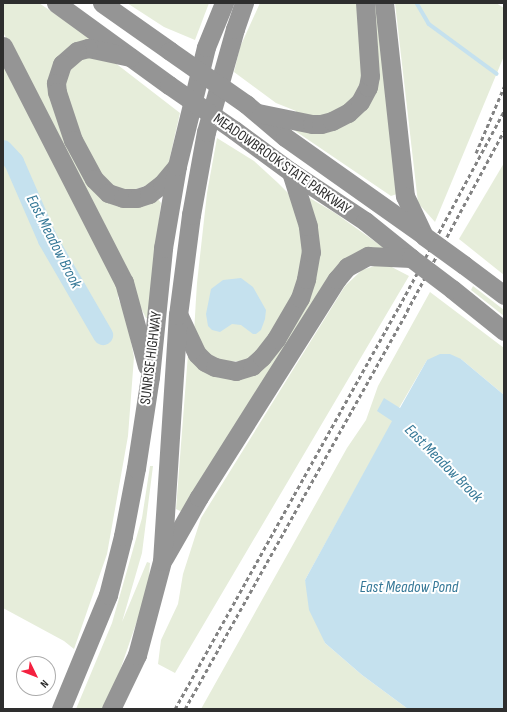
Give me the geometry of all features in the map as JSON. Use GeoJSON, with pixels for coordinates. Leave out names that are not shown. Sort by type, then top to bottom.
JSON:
{"type":"FeatureCollection","features":[{"type":"Feature","properties":{"kind":"highway","name":"MEADOWBROOK STATE PARKWAY"},"geometry":{"type":"LineString","coordinates":[[56,3],[96,30],[130,58],[234,130],[291,172],[365,221],[504,331]]}},
{"type":"Feature","properties":{"kind":"highway","name":"MEADOWBROOK STATE PARKWAY"},"geometry":{"type":"LineString","coordinates":[[102,3],[251,108],[285,136],[504,295]]}},
{"type":"Feature","properties":{"kind":"highway","name":"SUNRISE HIGHWAY"},"geometry":{"type":"LineString","coordinates":[[61,709],[108,595],[123,536],[136,468],[150,377],[163,248],[177,166],[206,47],[224,3]]}},
{"type":"Feature","properties":{"kind":"highway","name":"SUNRISE HIGHWAY"},"geometry":{"type":"LineString","coordinates":[[111,709],[136,655],[162,561],[178,315],[191,216],[206,132],[235,29],[244,3]]}},
{"type":"Feature","properties":{"kind":"highway"},"geometry":{"type":"LineString","coordinates":[[251,108],[312,124],[321,124],[332,121],[348,113],[360,102],[368,87],[370,76],[365,3]]}},
{"type":"Feature","properties":{"kind":"highway"},"geometry":{"type":"LineString","coordinates":[[384,3],[404,196],[424,236]]}},
{"type":"Feature","properties":{"kind":"highway"},"geometry":{"type":"LineString","coordinates":[[3,46],[124,282],[150,377]]}},
{"type":"Feature","properties":{"kind":"highway"},"geometry":{"type":"LineString","coordinates":[[130,58],[88,48],[72,54],[62,64],[56,83],[57,92],[73,140],[94,179],[108,192],[124,198],[137,198],[149,194],[162,184],[177,166]]}},
{"type":"Feature","properties":{"kind":"highway"},"geometry":{"type":"LineString","coordinates":[[178,315],[197,354],[205,362],[214,367],[236,370],[252,366],[276,339],[300,298],[306,279],[311,252],[308,226],[291,172]]}},
{"type":"Feature","properties":{"kind":"highway"},"geometry":{"type":"LineString","coordinates":[[162,561],[199,497],[336,279],[347,267],[368,256],[410,258]]}},
{"type":"Feature","properties":{"kind":"green space"},"geometry":{"type":"Polygon","coordinates":[[[3,3],[39,3],[99,44],[57,63],[99,193],[158,199],[161,203],[148,318],[146,318],[3,32],[3,3]]]}},
{"type":"Feature","properties":{"kind":"green space"},"geometry":{"type":"Polygon","coordinates":[[[127,3],[209,3],[195,40],[164,27],[127,3]]]}},
{"type":"Feature","properties":{"kind":"green space"},"geometry":{"type":"Polygon","coordinates":[[[260,3],[361,3],[365,47],[358,98],[333,116],[296,115],[296,111],[276,103],[234,72],[240,47],[260,3]]]}},
{"type":"Feature","properties":{"kind":"green space"},"geometry":{"type":"Polygon","coordinates":[[[372,3],[379,3],[397,194],[391,196],[282,122],[354,117],[372,3]]]}},
{"type":"Feature","properties":{"kind":"green space"},"geometry":{"type":"Polygon","coordinates":[[[395,3],[496,3],[504,8],[504,56],[435,222],[418,203],[395,3]]]}},
{"type":"Feature","properties":{"kind":"green space"},"geometry":{"type":"Polygon","coordinates":[[[96,55],[114,62],[180,113],[167,170],[161,180],[123,194],[97,175],[63,92],[65,73],[83,57],[96,55]]]}},
{"type":"Feature","properties":{"kind":"green space"},"geometry":{"type":"Polygon","coordinates":[[[3,64],[120,288],[118,298],[126,316],[134,357],[128,436],[107,554],[74,649],[64,641],[3,608],[3,64]]]}},
{"type":"Feature","properties":{"kind":"green space"},"geometry":{"type":"Polygon","coordinates":[[[217,138],[254,161],[278,183],[288,193],[302,220],[306,266],[295,298],[250,361],[213,362],[194,332],[197,283],[207,193],[217,138]]]}},
{"type":"Feature","properties":{"kind":"green space"},"geometry":{"type":"Polygon","coordinates":[[[504,163],[504,275],[459,239],[504,163]]]}},
{"type":"Feature","properties":{"kind":"green space"},"geometry":{"type":"Polygon","coordinates":[[[308,197],[335,213],[391,253],[359,255],[184,513],[176,509],[188,354],[208,373],[220,378],[234,378],[302,308],[308,197]]]}},
{"type":"Feature","properties":{"kind":"green space"},"geometry":{"type":"Polygon","coordinates":[[[384,263],[409,276],[175,673],[158,664],[161,640],[178,604],[183,574],[201,518],[345,286],[362,270],[384,263]]]}},
{"type":"Feature","properties":{"kind":"green space"},"geometry":{"type":"Polygon","coordinates":[[[473,286],[504,310],[504,316],[471,290],[473,286]]]}},
{"type":"Feature","properties":{"kind":"green space"},"geometry":{"type":"Polygon","coordinates":[[[430,292],[504,348],[504,395],[461,359],[427,360],[399,408],[384,399],[393,421],[305,580],[325,643],[362,675],[408,709],[201,709],[347,448],[366,420],[378,386],[430,292]]]}},
{"type":"Feature","properties":{"kind":"green space"},"geometry":{"type":"Polygon","coordinates":[[[150,466],[153,466],[142,553],[122,622],[147,562],[150,563],[148,589],[117,679],[102,709],[76,709],[112,623],[142,518],[150,466]]]}},
{"type":"Feature","properties":{"kind":"water"},"geometry":{"type":"Polygon","coordinates":[[[241,278],[253,287],[266,310],[265,319],[261,330],[256,334],[253,334],[241,325],[232,324],[220,332],[212,330],[208,326],[206,314],[211,289],[223,280],[241,278]]]}},
{"type":"Feature","properties":{"kind":"water","name":"East Meadow Pond"},"geometry":{"type":"Polygon","coordinates":[[[440,354],[450,354],[461,359],[504,395],[504,709],[408,709],[362,675],[325,643],[309,610],[305,580],[392,421],[377,411],[384,398],[400,408],[427,360],[440,354]]]}},
{"type":"Feature","properties":{"kind":"waterway"},"geometry":{"type":"LineString","coordinates":[[417,3],[429,24],[497,74]]}},
{"type":"Feature","properties":{"kind":"waterway","name":"East Meadow Brook"},"geometry":{"type":"LineString","coordinates":[[3,150],[14,162],[48,240],[103,335]]}},
{"type":"Feature","properties":{"kind":"railway"},"geometry":{"type":"LineString","coordinates":[[476,153],[504,87]]}},
{"type":"Feature","properties":{"kind":"railway"},"geometry":{"type":"LineString","coordinates":[[175,709],[399,307],[504,111]]}},
{"type":"Feature","properties":{"kind":"railway"},"geometry":{"type":"LineString","coordinates":[[185,709],[407,311],[504,131]]}}]}
